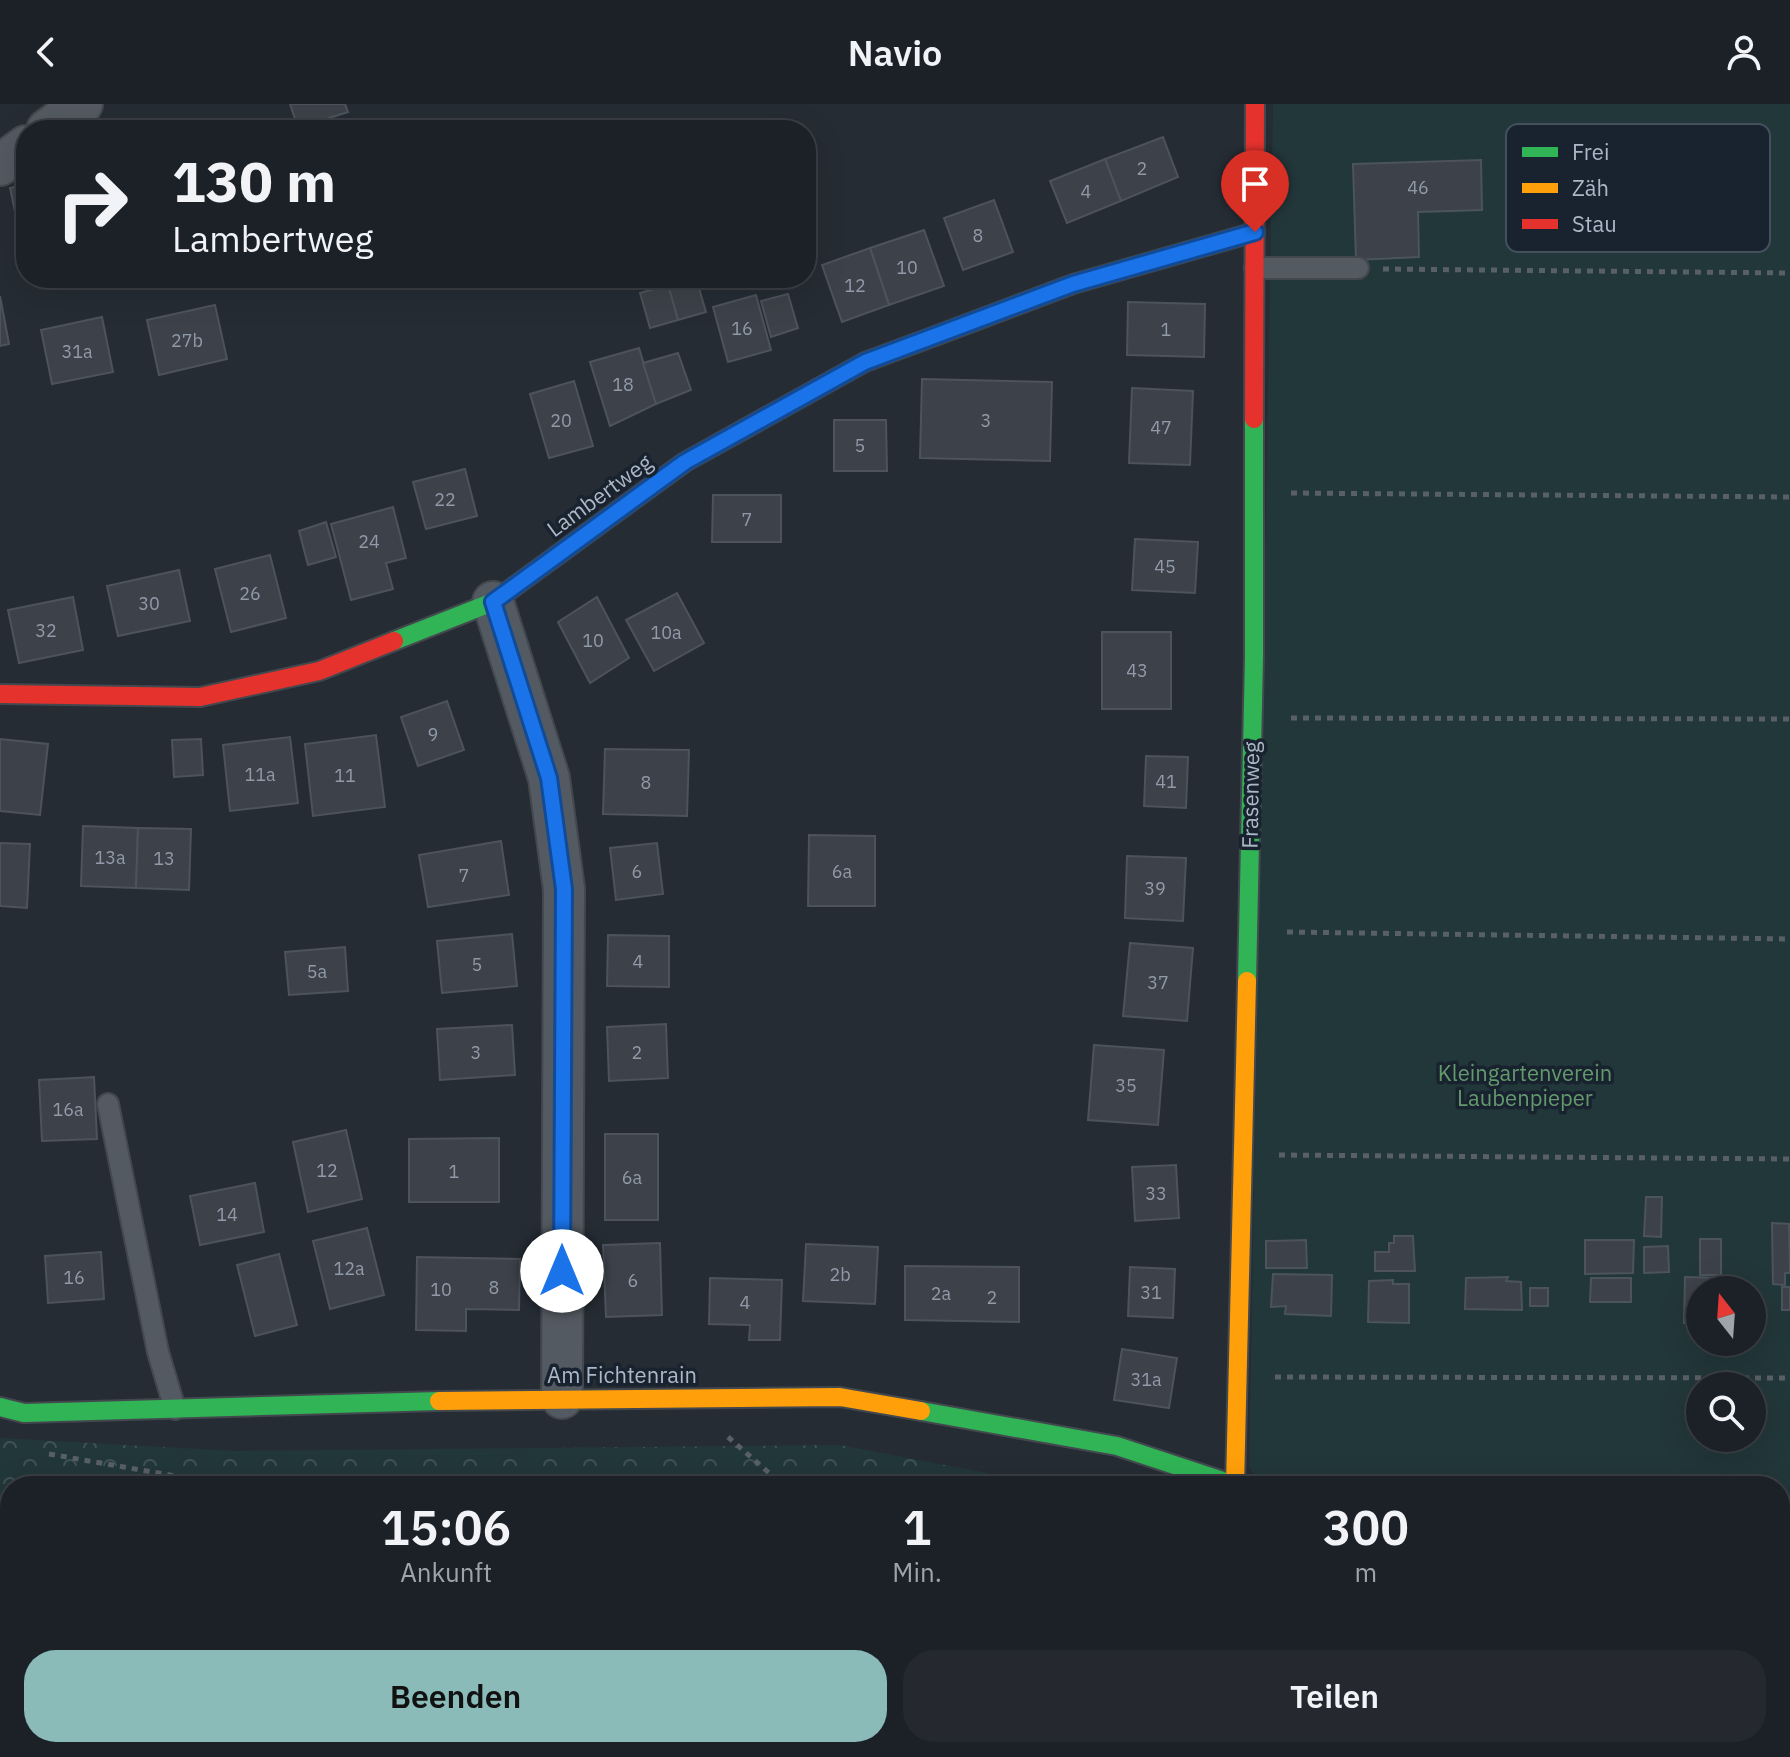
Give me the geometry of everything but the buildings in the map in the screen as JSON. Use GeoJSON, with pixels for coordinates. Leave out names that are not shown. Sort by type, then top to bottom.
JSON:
{"type":"FeatureCollection","features":[{"type":"Feature","properties":{"kind":"street"},"geometry":{"type":"LineString","coordinates":[[60,120],[82,104]]}},
{"type":"Feature","properties":{"kind":"street","name":"Frasenweg"},"geometry":{"type":"LineString","coordinates":[[1235,1476],[1252,718],[1255,104]]}},
{"type":"Feature","properties":{"kind":"street","name":"Lambertweg"},"geometry":{"type":"LineString","coordinates":[[0,694],[200,697],[319,671],[493,602],[685,462],[865,362],[1073,284],[1255,232]]}},
{"type":"Feature","properties":{"kind":"street"},"geometry":{"type":"LineString","coordinates":[[493,602],[549,778],[564,889],[562,1398]]}},
{"type":"Feature","properties":{"kind":"street","name":"Am Fichtenrain"},"geometry":{"type":"LineString","coordinates":[[0,1407],[24,1413],[562,1398],[840,1397],[1117,1446],[1206,1476]]}},
{"type":"Feature","properties":{"kind":"lane"},"geometry":{"type":"LineString","coordinates":[[1255,268],[1358,268]]}},
{"type":"Feature","properties":{"kind":"lane"},"geometry":{"type":"LineString","coordinates":[[108,1104],[158,1352],[175,1409]]}},
{"type":"Feature","properties":{"kind":"path"},"geometry":{"type":"LineString","coordinates":[[1358,268],[1790,273]]}},
{"type":"Feature","properties":{"kind":"path"},"geometry":{"type":"LineString","coordinates":[[1254,491],[1790,497]]}},
{"type":"Feature","properties":{"kind":"path"},"geometry":{"type":"LineString","coordinates":[[1252,718],[1790,719]]}},
{"type":"Feature","properties":{"kind":"path"},"geometry":{"type":"LineString","coordinates":[[1247,931],[1790,939]]}},
{"type":"Feature","properties":{"kind":"path"},"geometry":{"type":"LineString","coordinates":[[1242,1155],[1790,1159]]}},
{"type":"Feature","properties":{"kind":"path"},"geometry":{"type":"LineString","coordinates":[[1237,1374],[1260,1377],[1790,1378]]}},
{"type":"Feature","properties":{"kind":"path"},"geometry":{"type":"LineString","coordinates":[[695,1398],[735,1445],[772,1476]]}},
{"type":"Feature","properties":{"kind":"path"},"geometry":{"type":"LineString","coordinates":[[39,1453],[174,1476]]}},
{"type":"Feature","properties":{"kind":"green space","name":"Kleingartenverein Laubenpieper"},"geometry":{"type":"Polygon","coordinates":[[[1273,104],[1790,104],[1790,1476],[1255,1476],[1249,1467],[1273,104]]]}},
{"type":"Feature","properties":{"kind":"green space"},"geometry":{"type":"Polygon","coordinates":[[[0,1438],[233,1451],[840,1445],[1002,1476],[0,1476],[0,1438]]]}},
{"type":"Feature","properties":{"kind":"traffic: fast"},"geometry":{"type":"LineString","coordinates":[[394,641],[493,602],[685,462],[865,362],[935,336]]}},
{"type":"Feature","properties":{"kind":"traffic: fast"},"geometry":{"type":"LineString","coordinates":[[1247,981],[1254,657],[1254,419]]}},
{"type":"Feature","properties":{"kind":"traffic: fast"},"geometry":{"type":"LineString","coordinates":[[0,1407],[24,1413],[439,1401]]}},
{"type":"Feature","properties":{"kind":"traffic: fast"},"geometry":{"type":"LineString","coordinates":[[921,1411],[1117,1446],[1208,1476]]}},
{"type":"Feature","properties":{"kind":"traffic: slow"},"geometry":{"type":"LineString","coordinates":[[935,336],[1073,284],[1255,232]]}},
{"type":"Feature","properties":{"kind":"traffic: slow"},"geometry":{"type":"LineString","coordinates":[[1235,1476],[1247,981]]}},
{"type":"Feature","properties":{"kind":"traffic: slow"},"geometry":{"type":"LineString","coordinates":[[439,1401],[840,1397],[921,1411]]}},
{"type":"Feature","properties":{"kind":"traffic: jam"},"geometry":{"type":"LineString","coordinates":[[1254,419],[1255,104]]}},
{"type":"Feature","properties":{"kind":"traffic: jam"},"geometry":{"type":"LineString","coordinates":[[0,694],[200,697],[319,671],[394,641]]}},
{"type":"Feature","properties":{"kind":"route"},"geometry":{"type":"LineString","coordinates":[[562,1271],[564,889],[549,778],[493,602],[685,462],[865,362],[1073,284],[1255,232]]}}]}
